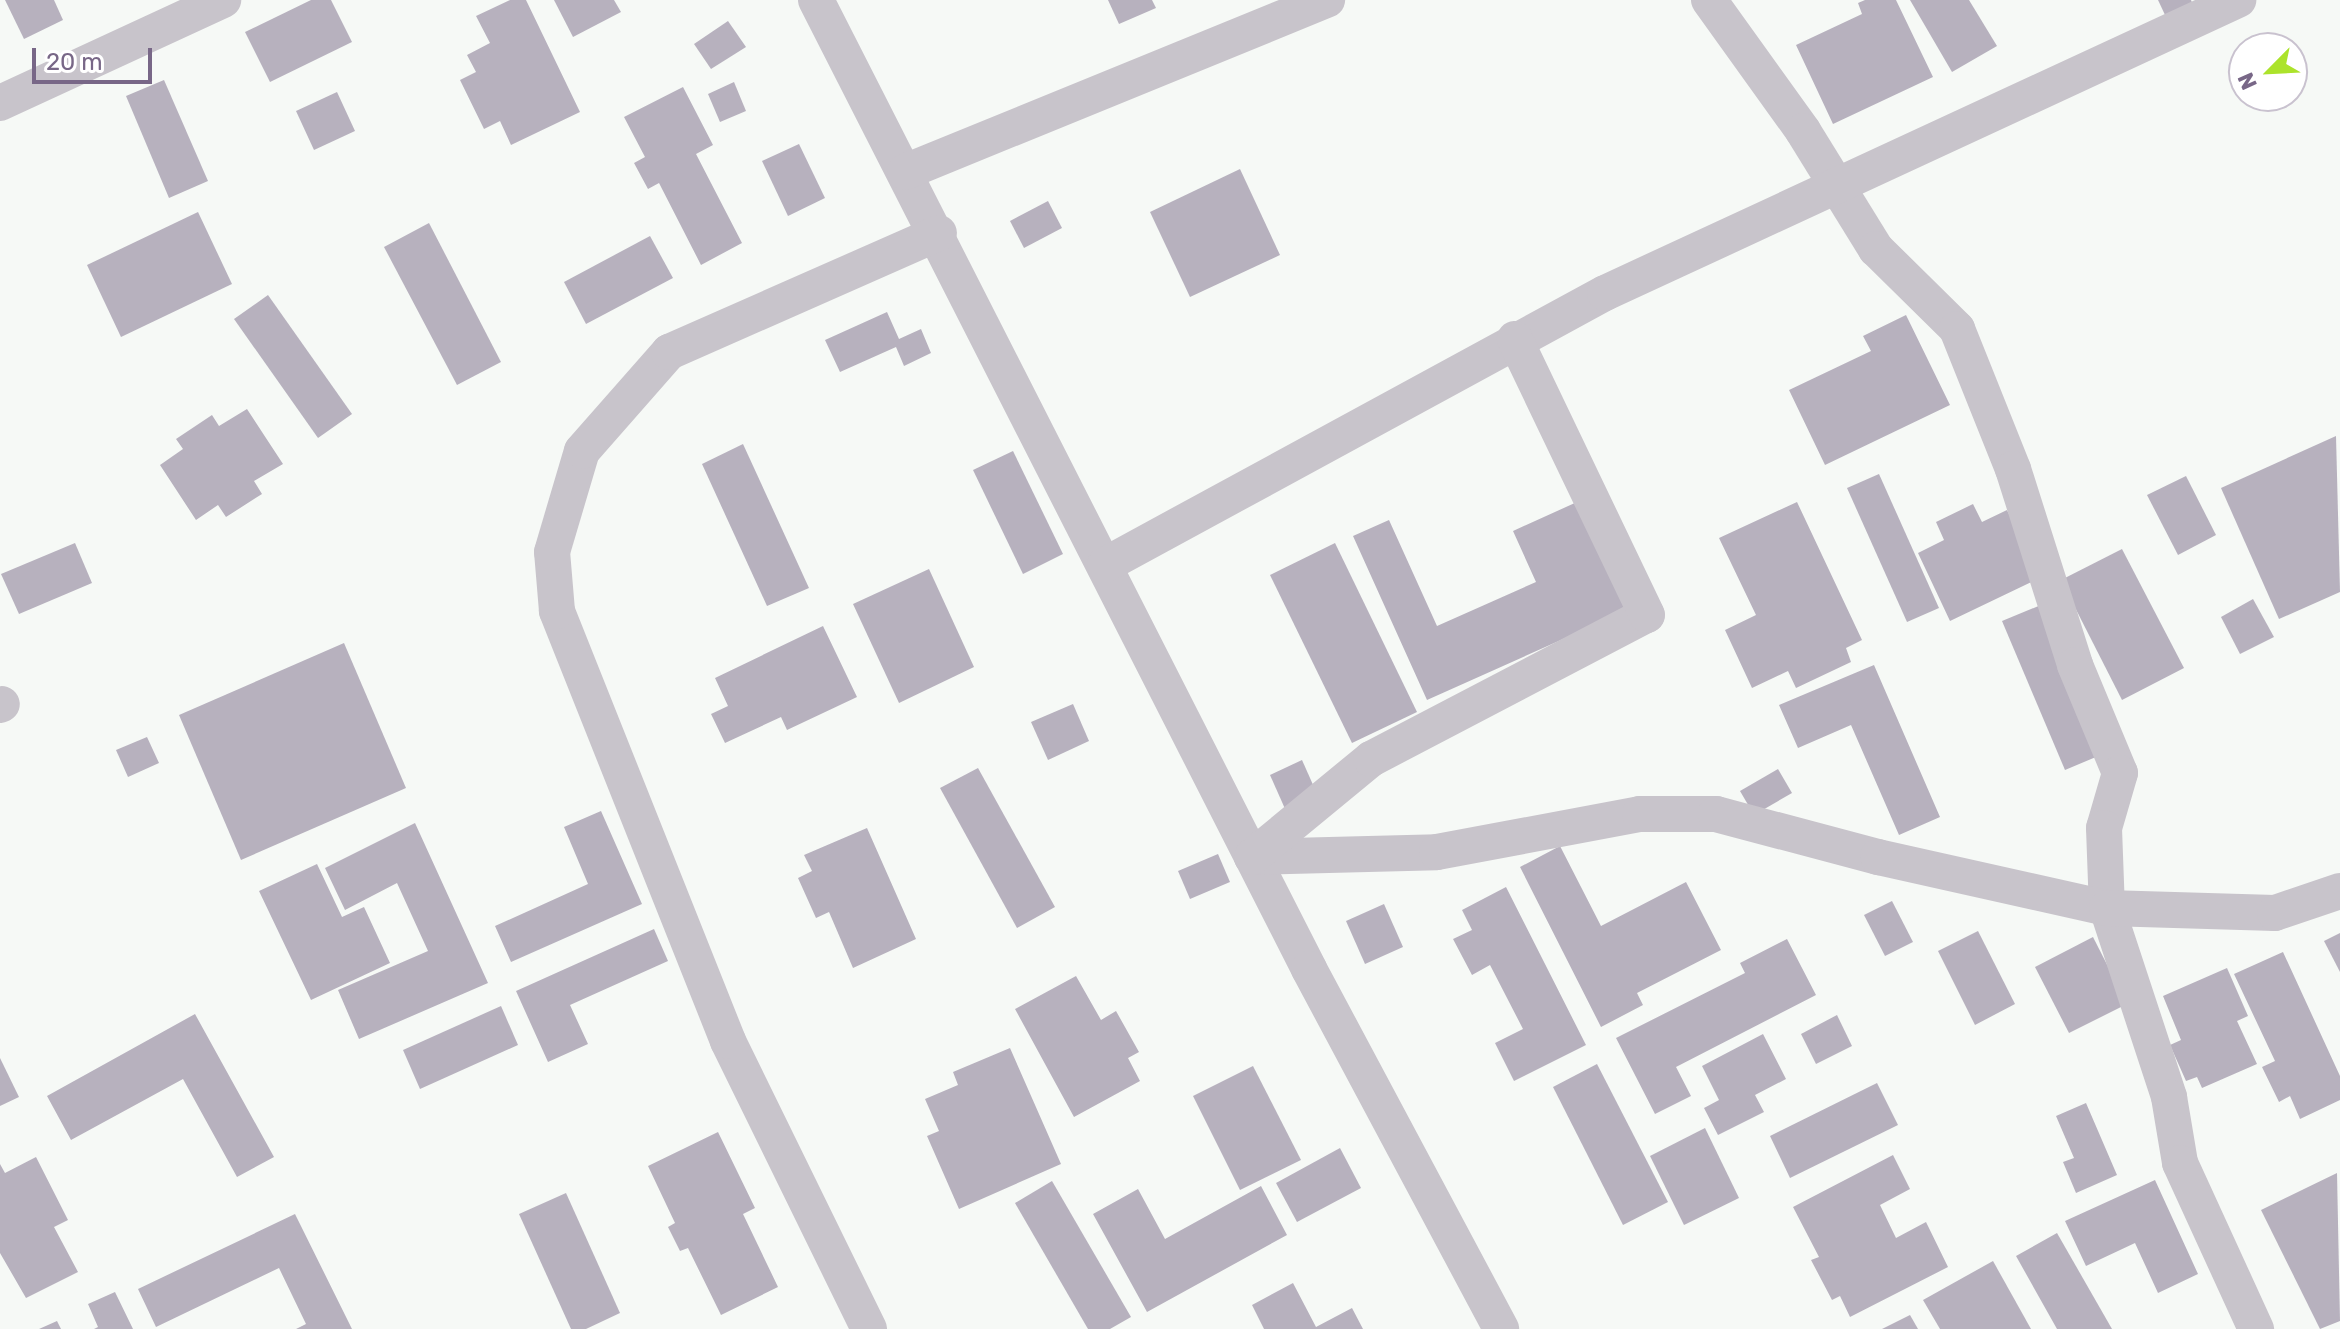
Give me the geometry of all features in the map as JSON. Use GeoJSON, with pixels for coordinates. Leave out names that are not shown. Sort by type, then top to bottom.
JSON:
{"type":"FeatureCollection","features":[{"type":"Feature","properties":{"kind":"street"},"geometry":{"type":"LineString","coordinates":[[0,103],[223,0]]}},
{"type":"Feature","properties":{"kind":"street"},"geometry":{"type":"LineString","coordinates":[[816,0],[939,233],[1252,857],[1501,1329]]}},
{"type":"Feature","properties":{"kind":"street"},"geometry":{"type":"LineString","coordinates":[[905,172],[1327,0]]}},
{"type":"Feature","properties":{"kind":"street"},"geometry":{"type":"LineString","coordinates":[[1709,0],[1839,188],[1876,249],[1957,329],[2013,469],[2075,665],[2120,773],[2104,828],[2107,908],[2169,1097],[2180,1163],[2256,1329]]}},
{"type":"Feature","properties":{"kind":"street"},"geometry":{"type":"LineString","coordinates":[[1105,565],[1515,339],[1605,293],[1839,188],[2238,0]]}},
{"type":"Feature","properties":{"kind":"street"},"geometry":{"type":"LineString","coordinates":[[869,1329],[728,1041],[557,611],[552,552],[582,451],[669,352],[939,233]]}},
{"type":"Feature","properties":{"kind":"street"},"geometry":{"type":"LineString","coordinates":[[1252,857],[1371,759],[1647,615],[1515,339]]}},
{"type":"Feature","properties":{"kind":"street"},"geometry":{"type":"LineString","coordinates":[[1252,857],[1437,852],[1640,814],[1716,814],[1878,857],[2107,908],[2275,913],[2340,891]]}},
{"type":"Feature","properties":{"kind":"building"},"geometry":{"type":"Polygon","coordinates":[[[5,0],[54,0],[63,20],[24,39],[5,0]]]}},
{"type":"Feature","properties":{"kind":"building"},"geometry":{"type":"Polygon","coordinates":[[[311,0],[331,0],[352,42],[270,82],[245,32],[311,0]]]}},
{"type":"Feature","properties":{"kind":"building"},"geometry":{"type":"Polygon","coordinates":[[[510,0],[526,0],[580,112],[511,145],[500,121],[484,129],[460,80],[476,72],[467,55],[490,43],[476,16],[510,0]]]}},
{"type":"Feature","properties":{"kind":"building"},"geometry":{"type":"Polygon","coordinates":[[[554,0],[614,0],[621,12],[573,37],[554,0]]]}},
{"type":"Feature","properties":{"kind":"building"},"geometry":{"type":"Polygon","coordinates":[[[1108,0],[1152,0],[1156,8],[1119,24],[1108,0]]]}},
{"type":"Feature","properties":{"kind":"building"},"geometry":{"type":"Polygon","coordinates":[[[1865,0],[1896,0],[1933,77],[1833,124],[1796,45],[1862,14],[1858,3],[1865,0]]]}},
{"type":"Feature","properties":{"kind":"building"},"geometry":{"type":"Polygon","coordinates":[[[1910,0],[1969,0],[1997,46],[1952,72],[1910,0]]]}},
{"type":"Feature","properties":{"kind":"building"},"geometry":{"type":"Polygon","coordinates":[[[2158,0],[2191,0],[2193,5],[2166,17],[2158,0]]]}},
{"type":"Feature","properties":{"kind":"building"},"geometry":{"type":"Polygon","coordinates":[[[728,21],[746,47],[711,69],[694,44],[728,21]]]}},
{"type":"Feature","properties":{"kind":"building"},"geometry":{"type":"Polygon","coordinates":[[[164,80],[208,181],[169,198],[126,96],[164,80]]]}},
{"type":"Feature","properties":{"kind":"building"},"geometry":{"type":"Polygon","coordinates":[[[734,82],[746,111],[720,122],[708,94],[734,82]]]}},
{"type":"Feature","properties":{"kind":"building"},"geometry":{"type":"Polygon","coordinates":[[[683,87],[713,145],[696,154],[742,243],[701,265],[659,183],[648,189],[634,163],[645,157],[624,117],[683,87]]]}},
{"type":"Feature","properties":{"kind":"building"},"geometry":{"type":"Polygon","coordinates":[[[337,92],[355,131],[314,150],[296,111],[337,92]]]}},
{"type":"Feature","properties":{"kind":"building"},"geometry":{"type":"Polygon","coordinates":[[[799,144],[825,198],[788,216],[762,161],[799,144]]]}},
{"type":"Feature","properties":{"kind":"building"},"geometry":{"type":"Polygon","coordinates":[[[1240,169],[1280,255],[1190,297],[1150,212],[1240,169]]]}},
{"type":"Feature","properties":{"kind":"building"},"geometry":{"type":"Polygon","coordinates":[[[1048,201],[1062,228],[1024,248],[1010,221],[1048,201]]]}},
{"type":"Feature","properties":{"kind":"building"},"geometry":{"type":"Polygon","coordinates":[[[198,212],[232,284],[121,337],[87,265],[198,212]]]}},
{"type":"Feature","properties":{"kind":"building"},"geometry":{"type":"Polygon","coordinates":[[[429,223],[501,362],[457,385],[384,247],[429,223]]]}},
{"type":"Feature","properties":{"kind":"building"},"geometry":{"type":"Polygon","coordinates":[[[650,236],[673,278],[586,324],[564,282],[650,236]]]}},
{"type":"Feature","properties":{"kind":"building"},"geometry":{"type":"Polygon","coordinates":[[[268,295],[352,414],[318,438],[234,319],[268,295]]]}},
{"type":"Feature","properties":{"kind":"building"},"geometry":{"type":"Polygon","coordinates":[[[887,312],[899,339],[921,329],[931,353],[904,366],[896,347],[840,372],[825,340],[887,312]]]}},
{"type":"Feature","properties":{"kind":"building"},"geometry":{"type":"Polygon","coordinates":[[[1906,315],[1950,405],[1825,465],[1789,390],[1871,351],[1863,336],[1906,315]]]}},
{"type":"Feature","properties":{"kind":"building"},"geometry":{"type":"Polygon","coordinates":[[[247,409],[283,464],[254,481],[262,494],[226,517],[218,505],[196,520],[160,465],[183,449],[176,439],[212,415],[219,426],[247,409]]]}},
{"type":"Feature","properties":{"kind":"building"},"geometry":{"type":"Polygon","coordinates":[[[2336,436],[2340,592],[2279,619],[2221,488],[2336,436]]]}},
{"type":"Feature","properties":{"kind":"building"},"geometry":{"type":"Polygon","coordinates":[[[743,444],[809,588],[767,606],[702,464],[743,444]]]}},
{"type":"Feature","properties":{"kind":"building"},"geometry":{"type":"Polygon","coordinates":[[[1013,451],[1063,554],[1023,574],[973,470],[1013,451]]]}},
{"type":"Feature","properties":{"kind":"building"},"geometry":{"type":"Polygon","coordinates":[[[1879,474],[1939,608],[1907,622],[1847,488],[1879,474]]]}},
{"type":"Feature","properties":{"kind":"building"},"geometry":{"type":"Polygon","coordinates":[[[2186,476],[2216,535],[2178,555],[2147,495],[2186,476]]]}},
{"type":"Feature","properties":{"kind":"building"},"geometry":{"type":"Polygon","coordinates":[[[1577,502],[1626,611],[1427,700],[1353,536],[1389,520],[1437,626],[1536,582],[1513,531],[1577,502]]]}},
{"type":"Feature","properties":{"kind":"building"},"geometry":{"type":"Polygon","coordinates":[[[1797,502],[1862,640],[1846,648],[1851,662],[1796,688],[1788,671],[1752,688],[1725,630],[1756,615],[1719,538],[1797,502]]]}},
{"type":"Feature","properties":{"kind":"building"},"geometry":{"type":"Polygon","coordinates":[[[1973,504],[1982,522],[2007,510],[2040,578],[1950,621],[1918,553],[1944,540],[1936,522],[1973,504]]]}},
{"type":"Feature","properties":{"kind":"building"},"geometry":{"type":"Polygon","coordinates":[[[75,543],[92,583],[19,614],[1,574],[75,543]]]}},
{"type":"Feature","properties":{"kind":"building"},"geometry":{"type":"Polygon","coordinates":[[[1335,543],[1417,712],[1352,743],[1270,575],[1335,543]]]}},
{"type":"Feature","properties":{"kind":"building"},"geometry":{"type":"Polygon","coordinates":[[[2122,549],[2184,668],[2122,700],[2061,580],[2122,549]]]}},
{"type":"Feature","properties":{"kind":"building"},"geometry":{"type":"Polygon","coordinates":[[[929,569],[974,667],[899,703],[853,604],[929,569]]]}},
{"type":"Feature","properties":{"kind":"building"},"geometry":{"type":"Polygon","coordinates":[[[2253,599],[2274,637],[2240,654],[2221,617],[2253,599]]]}},
{"type":"Feature","properties":{"kind":"building"},"geometry":{"type":"Polygon","coordinates":[[[2041,605],[2103,754],[2065,770],[2002,621],[2041,605]]]}},
{"type":"Feature","properties":{"kind":"building"},"geometry":{"type":"Polygon","coordinates":[[[823,626],[857,697],[787,730],[781,717],[725,743],[711,714],[728,706],[715,678],[823,626]]]}},
{"type":"Feature","properties":{"kind":"building"},"geometry":{"type":"Polygon","coordinates":[[[344,643],[406,788],[241,860],[179,715],[344,643]]]}},
{"type":"Feature","properties":{"kind":"building"},"geometry":{"type":"Polygon","coordinates":[[[1874,665],[1940,817],[1899,835],[1851,725],[1798,748],[1779,705],[1874,665]]]}},
{"type":"Feature","properties":{"kind":"building"},"geometry":{"type":"Polygon","coordinates":[[[1073,704],[1089,741],[1048,760],[1031,722],[1073,704]]]}},
{"type":"Feature","properties":{"kind":"building"},"geometry":{"type":"Polygon","coordinates":[[[147,737],[159,763],[128,777],[116,750],[147,737]]]}},
{"type":"Feature","properties":{"kind":"building"},"geometry":{"type":"Polygon","coordinates":[[[1302,760],[1318,796],[1286,811],[1270,775],[1302,760]]]}},
{"type":"Feature","properties":{"kind":"building"},"geometry":{"type":"Polygon","coordinates":[[[978,768],[1055,907],[1017,928],[940,788],[978,768]]]}},
{"type":"Feature","properties":{"kind":"building"},"geometry":{"type":"Polygon","coordinates":[[[1778,769],[1792,793],[1754,815],[1740,791],[1778,769]]]}},
{"type":"Feature","properties":{"kind":"building"},"geometry":{"type":"Polygon","coordinates":[[[601,811],[642,904],[511,962],[495,926],[588,884],[564,827],[601,811]]]}},
{"type":"Feature","properties":{"kind":"building"},"geometry":{"type":"Polygon","coordinates":[[[415,823],[488,983],[359,1039],[338,990],[428,951],[397,883],[345,910],[325,868],[415,823]]]}},
{"type":"Feature","properties":{"kind":"building"},"geometry":{"type":"Polygon","coordinates":[[[867,828],[916,939],[853,968],[829,912],[816,918],[798,878],[812,871],[804,855],[867,828]]]}},
{"type":"Feature","properties":{"kind":"building"},"geometry":{"type":"Polygon","coordinates":[[[1560,846],[1601,926],[1686,882],[1721,950],[1637,993],[1643,1005],[1601,1027],[1520,867],[1560,846]]]}},
{"type":"Feature","properties":{"kind":"building"},"geometry":{"type":"Polygon","coordinates":[[[1218,854],[1230,882],[1190,899],[1178,871],[1218,854]]]}},
{"type":"Feature","properties":{"kind":"building"},"geometry":{"type":"Polygon","coordinates":[[[317,864],[342,917],[364,907],[390,963],[311,1000],[259,891],[317,864]]]}},
{"type":"Feature","properties":{"kind":"building"},"geometry":{"type":"Polygon","coordinates":[[[1506,887],[1586,1045],[1514,1081],[1495,1043],[1523,1029],[1490,965],[1472,975],[1453,939],[1472,930],[1462,910],[1506,887]]]}},
{"type":"Feature","properties":{"kind":"building"},"geometry":{"type":"Polygon","coordinates":[[[1892,901],[1913,942],[1885,956],[1864,915],[1892,901]]]}},
{"type":"Feature","properties":{"kind":"building"},"geometry":{"type":"Polygon","coordinates":[[[1384,904],[1403,947],[1365,964],[1346,921],[1384,904]]]}},
{"type":"Feature","properties":{"kind":"building"},"geometry":{"type":"Polygon","coordinates":[[[654,929],[668,961],[570,1005],[588,1044],[548,1062],[516,991],[654,929]]]}},
{"type":"Feature","properties":{"kind":"building"},"geometry":{"type":"Polygon","coordinates":[[[1978,931],[2015,1004],[1975,1025],[1938,951],[1978,931]]]}},
{"type":"Feature","properties":{"kind":"building"},"geometry":{"type":"Polygon","coordinates":[[[2340,933],[2340,972],[2324,941],[2340,933]]]}},
{"type":"Feature","properties":{"kind":"building"},"geometry":{"type":"Polygon","coordinates":[[[2093,937],[2127,1004],[2069,1033],[2035,967],[2093,937]]]}},
{"type":"Feature","properties":{"kind":"building"},"geometry":{"type":"Polygon","coordinates":[[[1787,939],[1816,995],[1676,1067],[1691,1096],[1655,1114],[1616,1038],[1745,973],[1740,963],[1787,939]]]}},
{"type":"Feature","properties":{"kind":"building"},"geometry":{"type":"Polygon","coordinates":[[[2283,952],[2340,1076],[2340,1100],[2300,1119],[2290,1096],[2279,1102],[2262,1067],[2275,1061],[2234,974],[2283,952]]]}},
{"type":"Feature","properties":{"kind":"building"},"geometry":{"type":"Polygon","coordinates":[[[2227,968],[2248,1016],[2237,1021],[2257,1064],[2202,1088],[2197,1077],[2186,1081],[2170,1045],[2181,1040],[2163,996],[2227,968]]]}},
{"type":"Feature","properties":{"kind":"building"},"geometry":{"type":"Polygon","coordinates":[[[1076,976],[1101,1020],[1116,1011],[1139,1052],[1128,1058],[1140,1081],[1074,1117],[1015,1009],[1076,976]]]}},
{"type":"Feature","properties":{"kind":"building"},"geometry":{"type":"Polygon","coordinates":[[[501,1006],[518,1045],[420,1089],[403,1050],[501,1006]]]}},
{"type":"Feature","properties":{"kind":"building"},"geometry":{"type":"Polygon","coordinates":[[[195,1014],[274,1157],[237,1177],[183,1079],[71,1140],[47,1096],[195,1014]]]}},
{"type":"Feature","properties":{"kind":"building"},"geometry":{"type":"Polygon","coordinates":[[[1837,1015],[1852,1046],[1816,1064],[1801,1034],[1837,1015]]]}},
{"type":"Feature","properties":{"kind":"building"},"geometry":{"type":"Polygon","coordinates":[[[1763,1034],[1786,1079],[1755,1095],[1764,1112],[1718,1135],[1704,1108],[1719,1100],[1702,1066],[1763,1034]]]}},
{"type":"Feature","properties":{"kind":"building"},"geometry":{"type":"Polygon","coordinates":[[[1010,1048],[1061,1164],[959,1209],[927,1136],[939,1131],[925,1099],[958,1085],[953,1072],[1010,1048]]]}},
{"type":"Feature","properties":{"kind":"building"},"geometry":{"type":"Polygon","coordinates":[[[0,1058],[19,1097],[0,1106],[0,1058]]]}},
{"type":"Feature","properties":{"kind":"building"},"geometry":{"type":"Polygon","coordinates":[[[1597,1064],[1668,1202],[1623,1225],[1553,1087],[1597,1064]]]}},
{"type":"Feature","properties":{"kind":"building"},"geometry":{"type":"Polygon","coordinates":[[[1253,1066],[1301,1160],[1240,1190],[1193,1096],[1253,1066]]]}},
{"type":"Feature","properties":{"kind":"building"},"geometry":{"type":"Polygon","coordinates":[[[1877,1083],[1898,1125],[1790,1178],[1770,1136],[1877,1083]]]}},
{"type":"Feature","properties":{"kind":"building"},"geometry":{"type":"Polygon","coordinates":[[[2086,1103],[2117,1175],[2076,1193],[2063,1162],[2074,1158],[2056,1116],[2086,1103]]]}},
{"type":"Feature","properties":{"kind":"building"},"geometry":{"type":"Polygon","coordinates":[[[1705,1128],[1739,1198],[1684,1225],[1650,1156],[1705,1128]]]}},
{"type":"Feature","properties":{"kind":"building"},"geometry":{"type":"Polygon","coordinates":[[[718,1132],[755,1208],[743,1214],[778,1287],[721,1315],[688,1248],[680,1251],[668,1227],[675,1223],[648,1166],[718,1132]]]}},
{"type":"Feature","properties":{"kind":"building"},"geometry":{"type":"Polygon","coordinates":[[[1340,1148],[1361,1188],[1297,1222],[1276,1183],[1340,1148]]]}},
{"type":"Feature","properties":{"kind":"building"},"geometry":{"type":"Polygon","coordinates":[[[1893,1155],[1910,1189],[1880,1205],[1896,1238],[1926,1222],[1948,1267],[1850,1317],[1840,1296],[1832,1300],[1811,1260],[1819,1257],[1793,1207],[1893,1155]]]}},
{"type":"Feature","properties":{"kind":"building"},"geometry":{"type":"Polygon","coordinates":[[[36,1157],[68,1220],[54,1227],[78,1272],[26,1298],[0,1253],[0,1164],[5,1173],[36,1157]]]}},
{"type":"Feature","properties":{"kind":"building"},"geometry":{"type":"Polygon","coordinates":[[[2337,1173],[2340,1321],[2320,1329],[2261,1210],[2337,1173]]]}},
{"type":"Feature","properties":{"kind":"building"},"geometry":{"type":"Polygon","coordinates":[[[2155,1180],[2198,1274],[2158,1293],[2135,1243],[2086,1266],[2065,1221],[2155,1180]]]}},
{"type":"Feature","properties":{"kind":"building"},"geometry":{"type":"Polygon","coordinates":[[[1052,1181],[1131,1317],[1110,1329],[1088,1329],[1015,1203],[1052,1181]]]}},
{"type":"Feature","properties":{"kind":"building"},"geometry":{"type":"Polygon","coordinates":[[[1261,1186],[1287,1235],[1147,1312],[1093,1214],[1138,1189],[1165,1239],[1261,1186]]]}},
{"type":"Feature","properties":{"kind":"building"},"geometry":{"type":"Polygon","coordinates":[[[566,1193],[620,1313],[586,1329],[571,1329],[519,1214],[566,1193]]]}},
{"type":"Feature","properties":{"kind":"building"},"geometry":{"type":"Polygon","coordinates":[[[295,1214],[352,1329],[296,1329],[306,1324],[279,1268],[156,1327],[138,1289],[295,1214]]]}},
{"type":"Feature","properties":{"kind":"building"},"geometry":{"type":"Polygon","coordinates":[[[2057,1233],[2112,1329],[2057,1329],[2016,1256],[2057,1233]]]}},
{"type":"Feature","properties":{"kind":"building"},"geometry":{"type":"Polygon","coordinates":[[[1993,1261],[2031,1329],[1940,1329],[1923,1300],[1993,1261]]]}},
{"type":"Feature","properties":{"kind":"building"},"geometry":{"type":"Polygon","coordinates":[[[1293,1283],[1316,1327],[1352,1308],[1363,1329],[1264,1329],[1252,1305],[1293,1283]]]}},
{"type":"Feature","properties":{"kind":"building"},"geometry":{"type":"Polygon","coordinates":[[[115,1292],[133,1329],[94,1329],[98,1327],[88,1304],[115,1292]]]}},
{"type":"Feature","properties":{"kind":"building"},"geometry":{"type":"Polygon","coordinates":[[[1910,1315],[1918,1329],[1882,1329],[1910,1315]]]}},
{"type":"Feature","properties":{"kind":"building"},"geometry":{"type":"Polygon","coordinates":[[[57,1321],[61,1329],[39,1329],[57,1321]]]}}]}
